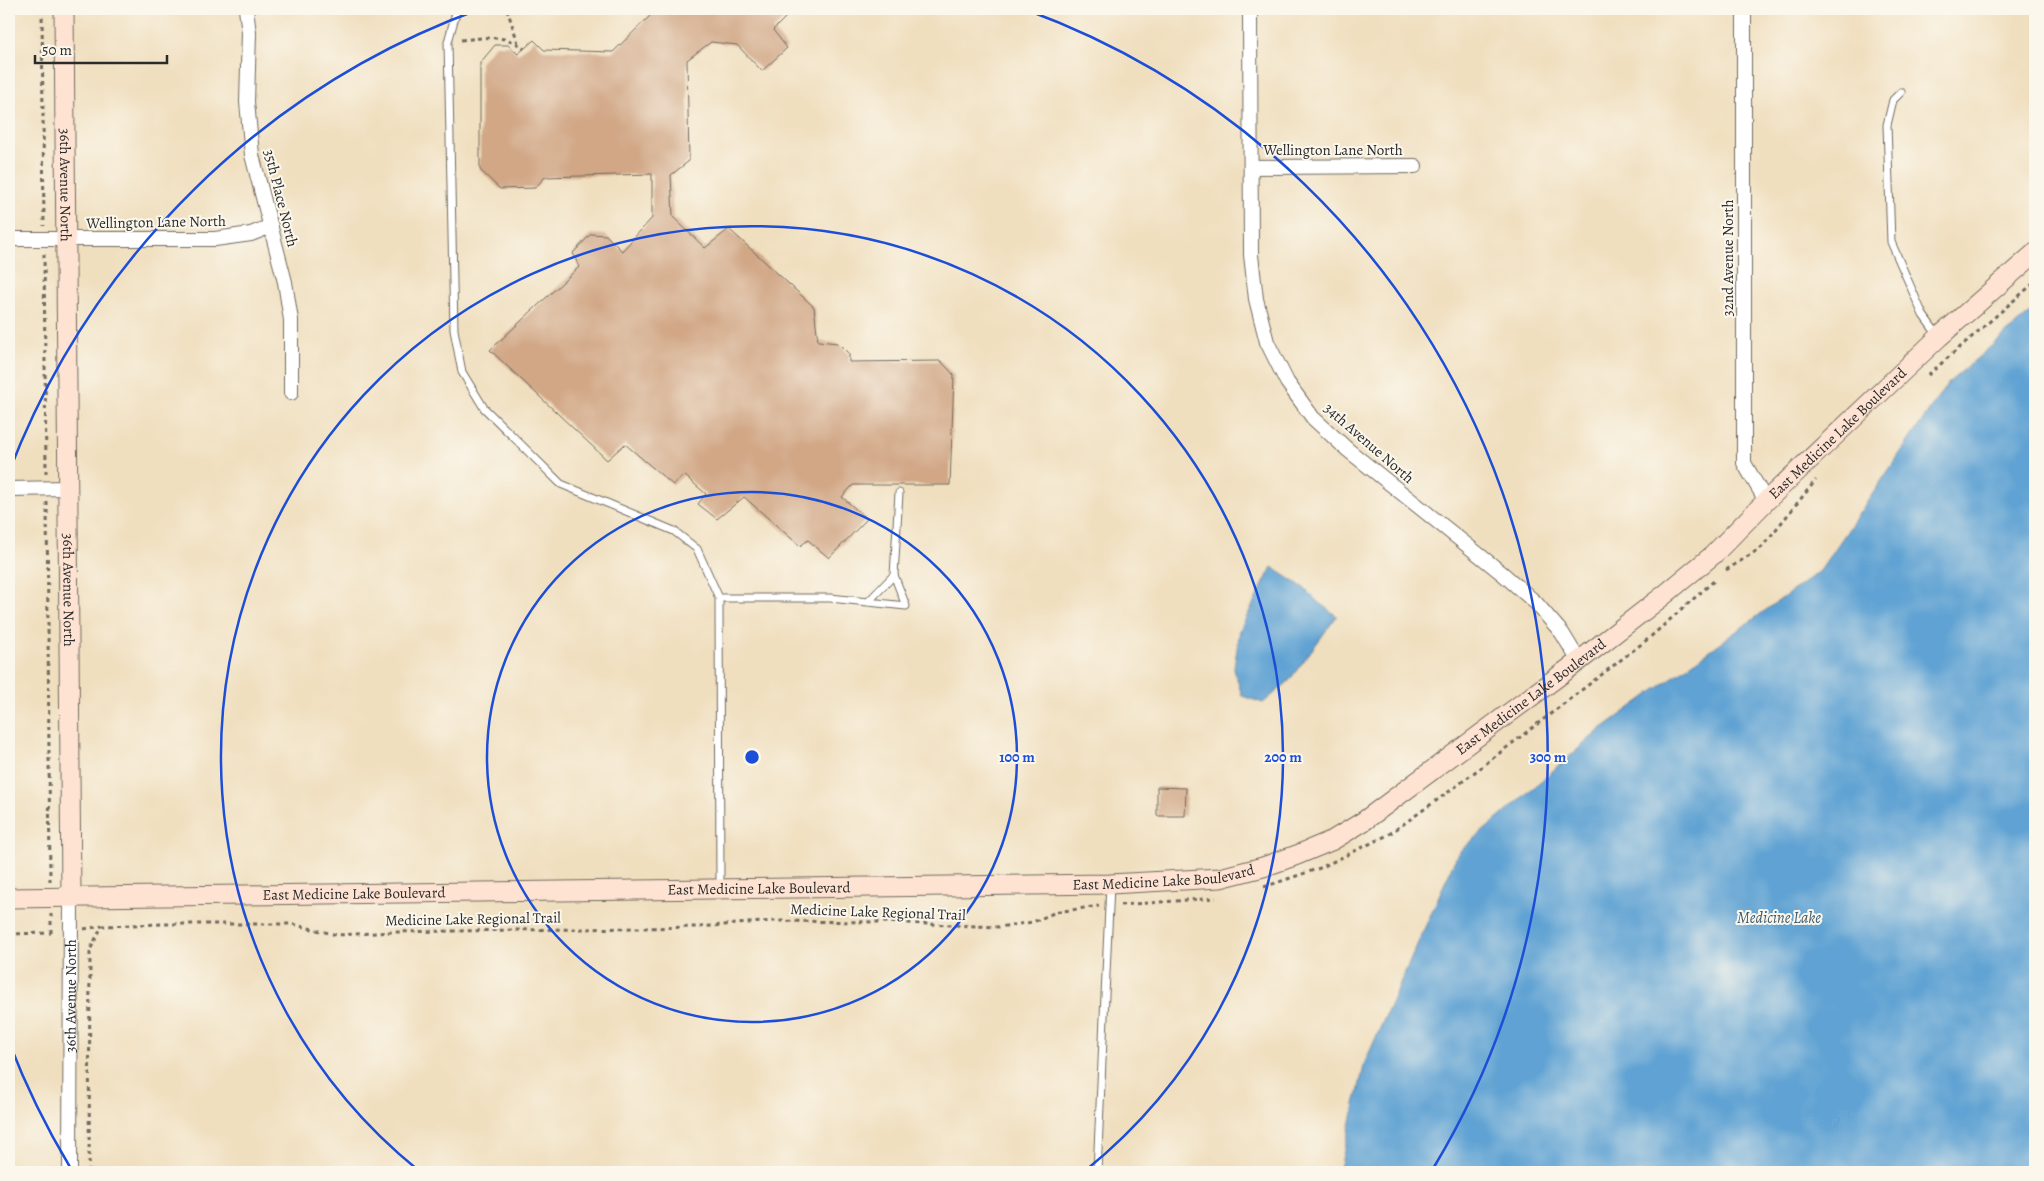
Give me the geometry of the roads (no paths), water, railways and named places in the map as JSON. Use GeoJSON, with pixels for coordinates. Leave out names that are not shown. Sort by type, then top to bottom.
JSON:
{"type":"FeatureCollection","features":[{"type":"Feature","properties":{"kind":"street","name":"36th Avenue North"},"geometry":{"type":"LineString","coordinates":[[64,9],[72,897],[70,1172]]}},
{"type":"Feature","properties":{"kind":"street","name":"35th Place North"},"geometry":{"type":"LineString","coordinates":[[246,9],[248,33],[247,102],[252,155],[285,282],[291,320],[291,394]]}},
{"type":"Feature","properties":{"kind":"street","name":"34th Avenue North"},"geometry":{"type":"LineString","coordinates":[[1250,9],[1251,254],[1256,299],[1267,342],[1287,382],[1313,418],[1348,450],[1503,574],[1536,603],[1562,633],[1579,661]]}},
{"type":"Feature","properties":{"kind":"street","name":"32nd Avenue North"},"geometry":{"type":"LineString","coordinates":[[1744,9],[1744,463],[1766,501]]}},
{"type":"Feature","properties":{"kind":"street","name":"Wellington Lane North"},"geometry":{"type":"LineString","coordinates":[[1251,167],[1415,166]]}},
{"type":"Feature","properties":{"kind":"street","name":"Wellington Lane North"},"geometry":{"type":"LineString","coordinates":[[9,240],[216,239],[252,234],[271,226]]}},
{"type":"Feature","properties":{"kind":"street","name":"East Medicine Lake Boulevard"},"geometry":{"type":"LineString","coordinates":[[9,898],[1110,884],[1220,878],[1262,868],[1333,840],[1364,821],[1663,596],[1713,555],[1766,501],[1939,337],[2035,253]]}},
{"type":"Feature","properties":{"kind":"street"},"geometry":{"type":"LineString","coordinates":[[9,489],[68,488]]}},
{"type":"Feature","properties":{"kind":"lane"},"geometry":{"type":"LineString","coordinates":[[458,9],[448,42],[454,330],[462,372],[484,408],[561,484],[674,531],[697,549],[719,598],[720,890]]}},
{"type":"Feature","properties":{"kind":"lane"},"geometry":{"type":"LineString","coordinates":[[1901,92],[1893,100],[1886,125],[1891,242],[1923,315],[1939,337]]}},
{"type":"Feature","properties":{"kind":"lane"},"geometry":{"type":"LineString","coordinates":[[719,598],[830,598],[906,606],[894,575],[899,493]]}},
{"type":"Feature","properties":{"kind":"lane"},"geometry":{"type":"LineString","coordinates":[[868,602],[894,575]]}},
{"type":"Feature","properties":{"kind":"lane"},"geometry":{"type":"LineString","coordinates":[[1097,1172],[1110,884]]}},
{"type":"Feature","properties":{"kind":"water","name":"Medicine Lake"},"geometry":{"type":"Polygon","coordinates":[[[2035,309],[2035,1172],[1339,1172],[1365,1062],[1458,853],[1601,729],[1820,571],[1948,383],[2035,309]]]}},
{"type":"Feature","properties":{"kind":"water"},"geometry":{"type":"Polygon","coordinates":[[[1272,567],[1304,588],[1319,603],[1337,616],[1288,682],[1263,703],[1242,696],[1234,668],[1240,630],[1272,567]]]}}]}
